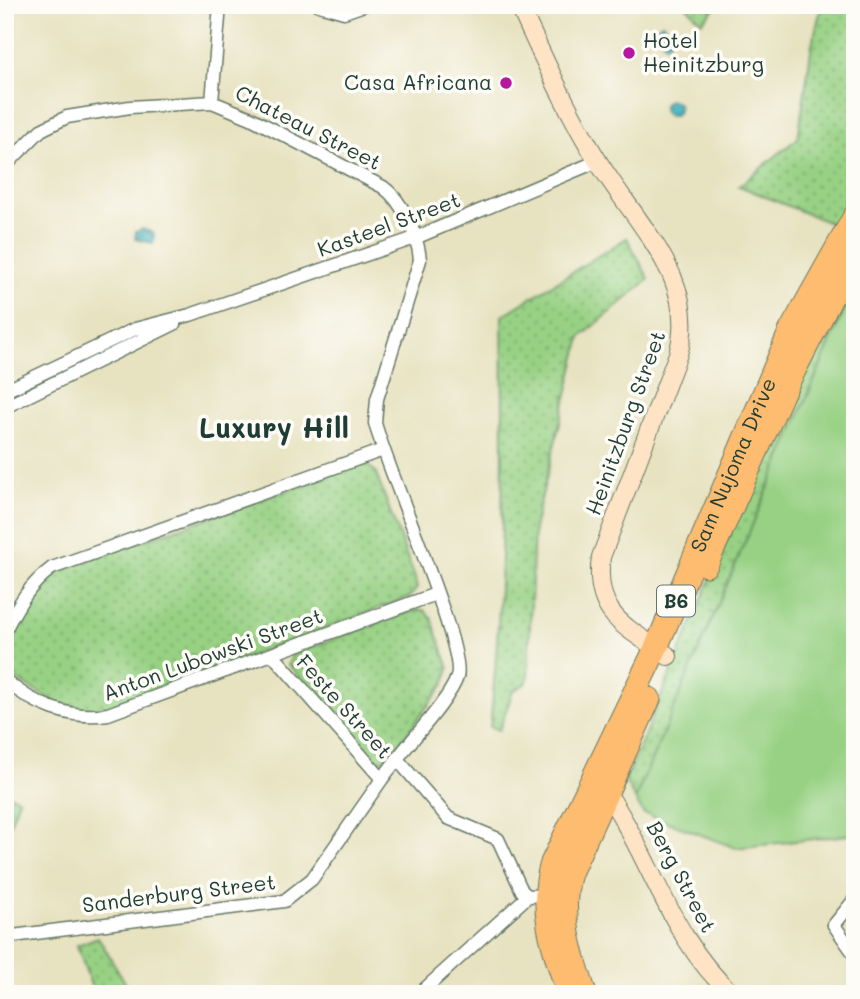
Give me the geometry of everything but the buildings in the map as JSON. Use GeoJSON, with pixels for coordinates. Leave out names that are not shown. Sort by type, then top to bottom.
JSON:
{"type":"FeatureCollection","features":[{"type":"Feature","properties":{"kind":"highway","name":"Sam Nujoma Drive"},"geometry":{"type":"LineString","coordinates":[[662,652],[791,330],[855,216]]}},
{"type":"Feature","properties":{"kind":"highway","name":"Sam Nujoma Drive"},"geometry":{"type":"LineString","coordinates":[[569,994],[547,922],[546,895],[552,863],[602,785],[782,394],[855,251]]}},
{"type":"Feature","properties":{"kind":"highway","name":"Sam Nujoma Drive"},"geometry":{"type":"LineString","coordinates":[[546,895],[570,943],[585,994]]}},
{"type":"Feature","properties":{"kind":"street"},"geometry":{"type":"LineString","coordinates":[[212,102],[220,5]]}},
{"type":"Feature","properties":{"kind":"street"},"geometry":{"type":"LineString","coordinates":[[319,5],[344,12],[364,5]]}},
{"type":"Feature","properties":{"kind":"street","name":"Heinitzburg Street"},"geometry":{"type":"LineString","coordinates":[[519,5],[545,64],[598,161],[671,273],[683,318],[678,354],[601,557],[599,575],[600,590],[608,610],[662,652]]}},
{"type":"Feature","properties":{"kind":"street","name":"Chateau Street"},"geometry":{"type":"LineString","coordinates":[[5,166],[41,130],[67,117],[130,107],[212,102],[304,145],[390,192],[398,202],[415,238]]}},
{"type":"Feature","properties":{"kind":"street","name":"Kasteel Street"},"geometry":{"type":"LineString","coordinates":[[5,391],[135,328],[190,315],[415,238],[598,161]]}},
{"type":"Feature","properties":{"kind":"street"},"geometry":{"type":"LineString","coordinates":[[397,760],[453,686],[458,674],[456,654],[375,423],[377,399],[419,268],[415,238]]}},
{"type":"Feature","properties":{"kind":"street","name":"Kasteel Street"},"geometry":{"type":"LineString","coordinates":[[5,407],[190,315]]}},
{"type":"Feature","properties":{"kind":"street"},"geometry":{"type":"LineString","coordinates":[[5,630],[34,581],[52,568],[383,450]]}},
{"type":"Feature","properties":{"kind":"street","name":"Anton Lubowski Street"},"geometry":{"type":"LineString","coordinates":[[5,680],[41,703],[68,714],[89,717],[108,714],[436,594]]}},
{"type":"Feature","properties":{"kind":"street","name":"Feste Street"},"geometry":{"type":"LineString","coordinates":[[273,655],[382,779],[397,760],[448,818],[498,839],[516,883],[546,895]]}},
{"type":"Feature","properties":{"kind":"street","name":"Sanderburg Street"},"geometry":{"type":"LineString","coordinates":[[5,937],[285,901],[312,879],[382,779]]}},
{"type":"Feature","properties":{"kind":"street","name":"Berg Street"},"geometry":{"type":"LineString","coordinates":[[602,785],[629,827],[695,953],[733,994]]}},
{"type":"Feature","properties":{"kind":"street"},"geometry":{"type":"LineString","coordinates":[[419,994],[546,895]]}},
{"type":"Feature","properties":{"kind":"street"},"geometry":{"type":"LineString","coordinates":[[855,899],[836,918],[834,925],[855,955]]}},
{"type":"Feature","properties":{"kind":"green space"},"geometry":{"type":"Polygon","coordinates":[[[685,5],[718,5],[702,22],[685,5]]]}},
{"type":"Feature","properties":{"kind":"green space"},"geometry":{"type":"Polygon","coordinates":[[[822,5],[855,5],[855,216],[847,230],[739,186],[798,138],[812,44],[822,5]]]}},
{"type":"Feature","properties":{"kind":"green space"},"geometry":{"type":"Polygon","coordinates":[[[627,238],[649,279],[581,337],[534,528],[528,678],[526,683],[513,691],[499,730],[490,727],[502,522],[502,316],[627,238]]]}},
{"type":"Feature","properties":{"kind":"green space"},"geometry":{"type":"Polygon","coordinates":[[[855,262],[855,295],[844,311],[635,799],[625,781],[786,401],[855,262]]]}},
{"type":"Feature","properties":{"kind":"green space"},"geometry":{"type":"Polygon","coordinates":[[[855,295],[855,834],[736,848],[643,813],[635,799],[844,311],[855,295]]]}},
{"type":"Feature","properties":{"kind":"green space"},"geometry":{"type":"Polygon","coordinates":[[[367,465],[375,471],[415,578],[417,588],[410,597],[106,709],[81,711],[61,706],[12,677],[5,661],[8,643],[37,592],[49,577],[67,567],[357,466],[367,465]]]}},
{"type":"Feature","properties":{"kind":"green space"},"geometry":{"type":"Polygon","coordinates":[[[415,610],[424,610],[432,619],[449,669],[444,684],[389,758],[378,762],[369,757],[288,664],[293,654],[415,610]]]}},
{"type":"Feature","properties":{"kind":"green space"},"geometry":{"type":"Polygon","coordinates":[[[5,793],[19,799],[5,838],[5,793]]]}},
{"type":"Feature","properties":{"kind":"green space"},"geometry":{"type":"Polygon","coordinates":[[[98,937],[132,994],[94,994],[77,945],[98,937]]]}},
{"type":"Feature","properties":{"kind":"water"},"geometry":{"type":"Polygon","coordinates":[[[662,23],[674,36],[666,45],[653,31],[662,23]]]}},
{"type":"Feature","properties":{"kind":"water"},"geometry":{"type":"Polygon","coordinates":[[[668,100],[674,100],[679,108],[677,114],[668,116],[663,111],[663,105],[668,100]]]}},
{"type":"Feature","properties":{"kind":"water"},"geometry":{"type":"Polygon","coordinates":[[[142,229],[154,233],[153,243],[135,239],[136,232],[142,229]]]}},
{"type":"Feature","properties":{"kind":"place","name":"Hotel Heinitzburg"},"geometry":{"type":"Point","coordinates":[629,53]}},
{"type":"Feature","properties":{"kind":"place","name":"Casa Africana"},"geometry":{"type":"Point","coordinates":[506,83]}},
{"type":"Feature","properties":{"kind":"district","name":"Luxury Hill"},"geometry":{"type":"Point","coordinates":[274,428]}}]}
